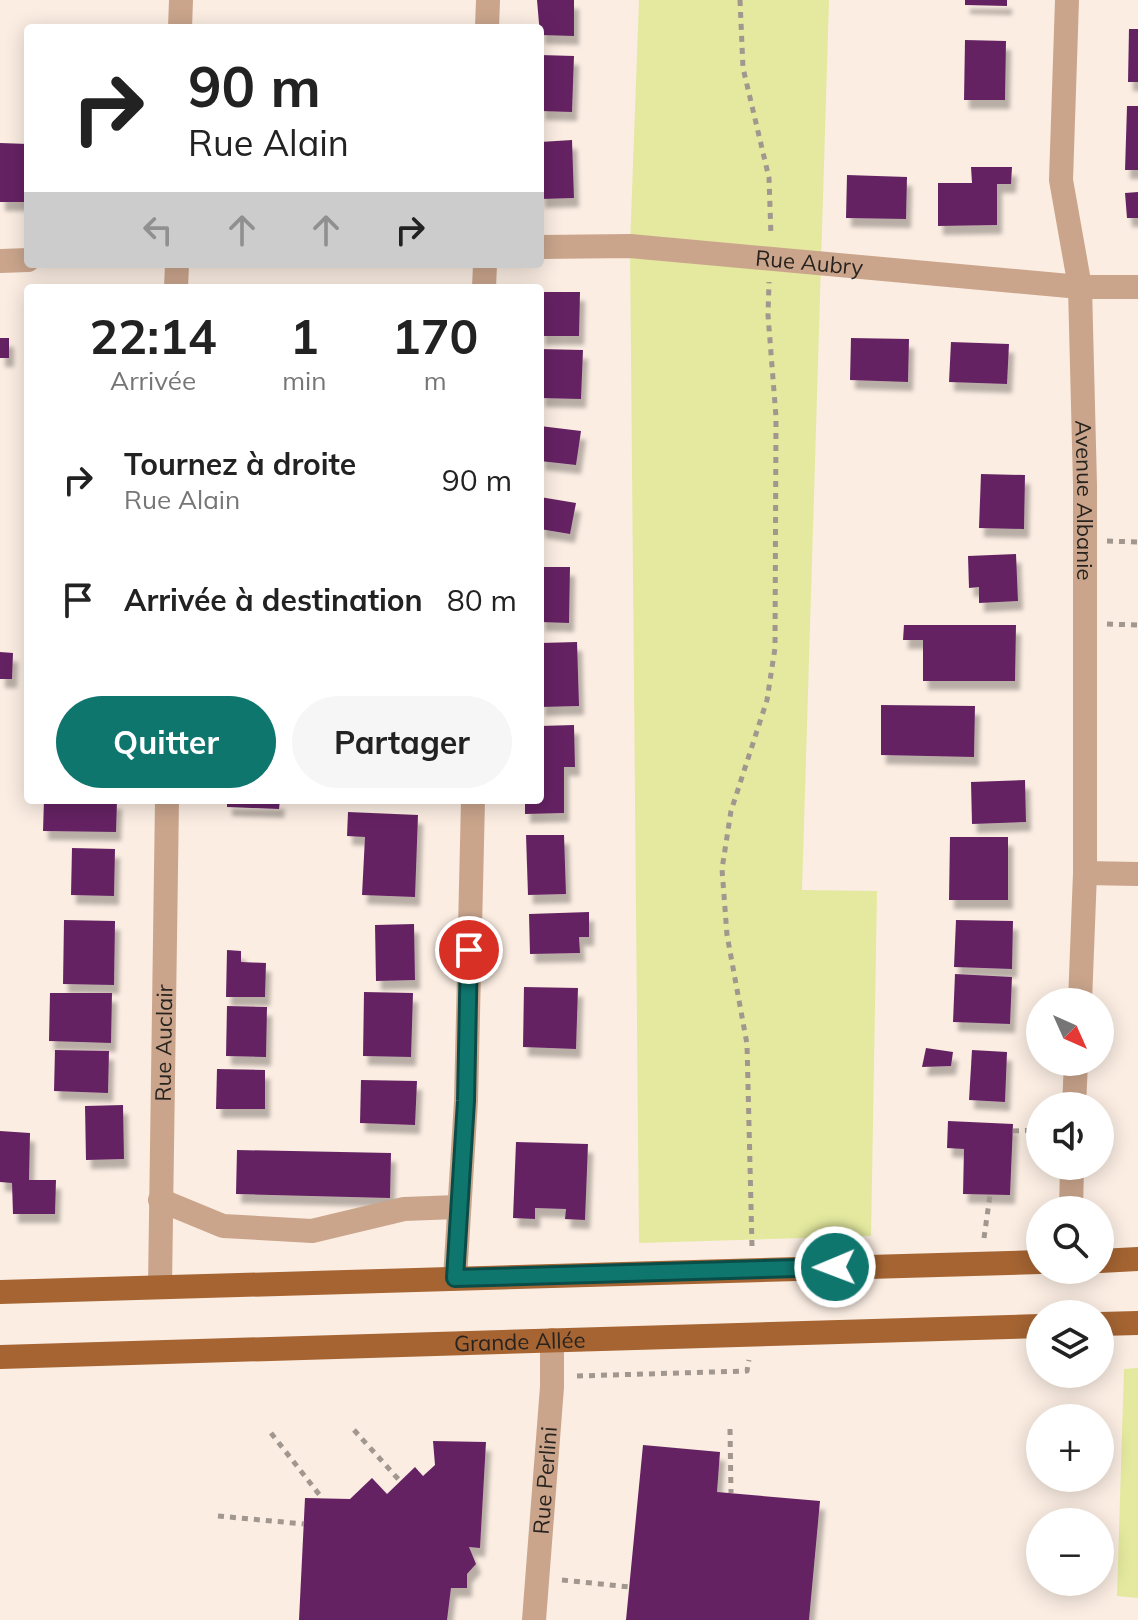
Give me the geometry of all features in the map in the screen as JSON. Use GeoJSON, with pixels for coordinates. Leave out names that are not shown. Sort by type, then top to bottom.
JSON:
{"type":"FeatureCollection","features":[{"type":"Feature","properties":{"kind":"main road"},"geometry":{"type":"LineString","coordinates":[[1114,1260],[1138,1259]]}},
{"type":"Feature","properties":{"kind":"main road"},"geometry":{"type":"LineString","coordinates":[[0,1292],[1026,1262]]}},
{"type":"Feature","properties":{"kind":"main road"},"geometry":{"type":"LineString","coordinates":[[1114,1324],[1138,1323]]}},
{"type":"Feature","properties":{"kind":"main road","name":"Grande Allée"},"geometry":{"type":"LineString","coordinates":[[0,1357],[1026,1326]]}},
{"type":"Feature","properties":{"kind":"street"},"geometry":{"type":"LineString","coordinates":[[180,24],[181,0]]}},
{"type":"Feature","properties":{"kind":"street"},"geometry":{"type":"LineString","coordinates":[[487,24],[488,0]]}},
{"type":"Feature","properties":{"kind":"street","name":"Avenue Albanie"},"geometry":{"type":"LineString","coordinates":[[1067,0],[1061,180],[1080,287],[1085,485],[1085,873],[1081,988]]}},
{"type":"Feature","properties":{"kind":"street","name":"Rue Aubry"},"geometry":{"type":"LineString","coordinates":[[544,247],[630,246],[1080,287],[1138,287]]}},
{"type":"Feature","properties":{"kind":"street"},"geometry":{"type":"LineString","coordinates":[[0,261],[24,260]]}},
{"type":"Feature","properties":{"kind":"street","name":"Rue Auclair"},"geometry":{"type":"LineString","coordinates":[[160,1287],[167,804]]}},
{"type":"Feature","properties":{"kind":"street"},"geometry":{"type":"LineString","coordinates":[[455,1278],[457,1207],[466,1101],[473,804]]}},
{"type":"Feature","properties":{"kind":"street"},"geometry":{"type":"LineString","coordinates":[[1085,873],[1138,874]]}},
{"type":"Feature","properties":{"kind":"street"},"geometry":{"type":"LineString","coordinates":[[160,1200],[223,1226],[312,1231],[404,1209],[457,1207]]}},
{"type":"Feature","properties":{"kind":"street","name":"Rue Perlini"},"geometry":{"type":"LineString","coordinates":[[534,1620],[552,1387],[552,1340]]}},
{"type":"Feature","properties":{"kind":"path"},"geometry":{"type":"LineString","coordinates":[[740,0],[743,68],[769,178],[771,243]]}},
{"type":"Feature","properties":{"kind":"path"},"geometry":{"type":"LineString","coordinates":[[752,1243],[745,1018],[727,935],[722,869],[731,811],[767,700],[775,648],[776,417],[769,286]]}},
{"type":"Feature","properties":{"kind":"path"},"geometry":{"type":"LineString","coordinates":[[1013,1131],[1026,1131]]}},
{"type":"Feature","properties":{"kind":"path"},"geometry":{"type":"LineString","coordinates":[[984,1238],[990,1195]]}},
{"type":"Feature","properties":{"kind":"path","name":"Grande Allée"},"geometry":{"type":"LineString","coordinates":[[582,1376],[747,1371],[749,1360]]}},
{"type":"Feature","properties":{"kind":"path"},"geometry":{"type":"LineString","coordinates":[[730,1429],[731,1493]]}},
{"type":"Feature","properties":{"kind":"path"},"geometry":{"type":"LineString","coordinates":[[354,1430],[400,1481]]}},
{"type":"Feature","properties":{"kind":"path"},"geometry":{"type":"LineString","coordinates":[[271,1433],[322,1498]]}},
{"type":"Feature","properties":{"kind":"path"},"geometry":{"type":"LineString","coordinates":[[218,1516],[304,1524]]}},
{"type":"Feature","properties":{"kind":"path"},"geometry":{"type":"LineString","coordinates":[[537,1578],[630,1587]]}},
{"type":"Feature","properties":{"kind":"green space"},"geometry":{"type":"Polygon","coordinates":[[[639,0],[829,0],[802,890],[877,891],[871,1236],[639,1243],[630,246],[639,0]]]}},
{"type":"Feature","properties":{"kind":"green space"},"geometry":{"type":"Polygon","coordinates":[[[1138,1368],[1138,1598],[1117,1596],[1124,1369],[1138,1368]]]}},
{"type":"Feature","properties":{"kind":"building"},"geometry":{"type":"Polygon","coordinates":[[[537,0],[574,0],[574,36],[544,35],[544,24],[539,24],[537,0]]]}},
{"type":"Feature","properties":{"kind":"building"},"geometry":{"type":"Polygon","coordinates":[[[965,0],[1007,0],[1007,6],[965,5],[965,0]]]}},
{"type":"Feature","properties":{"kind":"building"},"geometry":{"type":"Polygon","coordinates":[[[1129,29],[1138,29],[1138,82],[1128,82],[1129,29]]]}},
{"type":"Feature","properties":{"kind":"building"},"geometry":{"type":"Polygon","coordinates":[[[965,40],[1006,41],[1005,100],[964,100],[965,40]]]}},
{"type":"Feature","properties":{"kind":"building"},"geometry":{"type":"Polygon","coordinates":[[[544,55],[574,56],[572,112],[544,111],[544,55]]]}},
{"type":"Feature","properties":{"kind":"building"},"geometry":{"type":"Polygon","coordinates":[[[1127,106],[1138,106],[1138,170],[1125,170],[1127,106]]]}},
{"type":"Feature","properties":{"kind":"building"},"geometry":{"type":"Polygon","coordinates":[[[572,140],[574,198],[544,199],[544,142],[572,140]]]}},
{"type":"Feature","properties":{"kind":"building"},"geometry":{"type":"Polygon","coordinates":[[[0,143],[24,144],[24,202],[0,202],[0,143]]]}},
{"type":"Feature","properties":{"kind":"building"},"geometry":{"type":"Polygon","coordinates":[[[971,167],[1012,167],[1011,184],[997,184],[997,225],[938,226],[938,183],[972,183],[971,167]]]}},
{"type":"Feature","properties":{"kind":"building"},"geometry":{"type":"Polygon","coordinates":[[[847,175],[907,177],[906,219],[846,218],[847,175]]]}},
{"type":"Feature","properties":{"kind":"building"},"geometry":{"type":"Polygon","coordinates":[[[1138,192],[1138,218],[1127,218],[1125,193],[1138,192]]]}},
{"type":"Feature","properties":{"kind":"building"},"geometry":{"type":"Polygon","coordinates":[[[544,292],[580,292],[579,336],[544,336],[544,292]]]}},
{"type":"Feature","properties":{"kind":"building"},"geometry":{"type":"Polygon","coordinates":[[[0,338],[9,338],[9,358],[0,358],[0,338]]]}},
{"type":"Feature","properties":{"kind":"building"},"geometry":{"type":"Polygon","coordinates":[[[851,338],[909,339],[908,382],[850,380],[851,338]]]}},
{"type":"Feature","properties":{"kind":"building"},"geometry":{"type":"Polygon","coordinates":[[[951,342],[1009,344],[1007,384],[949,382],[951,342]]]}},
{"type":"Feature","properties":{"kind":"building"},"geometry":{"type":"Polygon","coordinates":[[[544,349],[583,350],[581,399],[544,398],[544,349]]]}},
{"type":"Feature","properties":{"kind":"building"},"geometry":{"type":"Polygon","coordinates":[[[544,426],[581,431],[576,465],[544,461],[544,426]]]}},
{"type":"Feature","properties":{"kind":"building"},"geometry":{"type":"Polygon","coordinates":[[[981,474],[1025,475],[1024,529],[979,528],[981,474]]]}},
{"type":"Feature","properties":{"kind":"building"},"geometry":{"type":"Polygon","coordinates":[[[544,498],[576,503],[570,534],[544,530],[544,498]]]}},
{"type":"Feature","properties":{"kind":"building"},"geometry":{"type":"Polygon","coordinates":[[[1016,554],[1018,601],[979,603],[979,587],[969,588],[968,556],[1016,554]]]}},
{"type":"Feature","properties":{"kind":"building"},"geometry":{"type":"Polygon","coordinates":[[[544,567],[570,567],[569,623],[544,622],[544,567]]]}},
{"type":"Feature","properties":{"kind":"building"},"geometry":{"type":"Polygon","coordinates":[[[904,625],[1016,625],[1015,681],[923,681],[923,640],[903,640],[904,625]]]}},
{"type":"Feature","properties":{"kind":"building"},"geometry":{"type":"Polygon","coordinates":[[[577,642],[579,706],[544,707],[544,643],[577,642]]]}},
{"type":"Feature","properties":{"kind":"building"},"geometry":{"type":"Polygon","coordinates":[[[0,652],[13,653],[12,679],[0,679],[0,652]]]}},
{"type":"Feature","properties":{"kind":"building"},"geometry":{"type":"Polygon","coordinates":[[[881,705],[975,706],[974,757],[881,755],[881,705]]]}},
{"type":"Feature","properties":{"kind":"building"},"geometry":{"type":"Polygon","coordinates":[[[574,725],[575,767],[564,767],[564,813],[525,814],[525,804],[544,804],[544,726],[574,725]]]}},
{"type":"Feature","properties":{"kind":"building"},"geometry":{"type":"Polygon","coordinates":[[[1025,780],[1026,822],[972,824],[971,782],[1025,780]]]}},
{"type":"Feature","properties":{"kind":"building"},"geometry":{"type":"Polygon","coordinates":[[[44,804],[117,804],[116,832],[43,831],[44,804]]]}},
{"type":"Feature","properties":{"kind":"building"},"geometry":{"type":"Polygon","coordinates":[[[227,804],[280,804],[279,809],[227,807],[227,804]]]}},
{"type":"Feature","properties":{"kind":"building"},"geometry":{"type":"Polygon","coordinates":[[[348,812],[418,815],[415,897],[362,895],[365,837],[347,836],[348,812]]]}},
{"type":"Feature","properties":{"kind":"building"},"geometry":{"type":"Polygon","coordinates":[[[526,835],[564,835],[566,894],[528,895],[526,835]]]}},
{"type":"Feature","properties":{"kind":"building"},"geometry":{"type":"Polygon","coordinates":[[[950,837],[1008,837],[1008,900],[949,900],[950,837]]]}},
{"type":"Feature","properties":{"kind":"building"},"geometry":{"type":"Polygon","coordinates":[[[72,848],[115,849],[114,896],[71,895],[72,848]]]}},
{"type":"Feature","properties":{"kind":"building"},"geometry":{"type":"Polygon","coordinates":[[[589,912],[589,937],[579,937],[580,953],[530,954],[529,914],[589,912]]]}},
{"type":"Feature","properties":{"kind":"building"},"geometry":{"type":"Polygon","coordinates":[[[64,920],[115,921],[114,985],[63,984],[64,920]]]}},
{"type":"Feature","properties":{"kind":"building"},"geometry":{"type":"Polygon","coordinates":[[[956,920],[1013,921],[1012,969],[954,967],[956,920]]]}},
{"type":"Feature","properties":{"kind":"building"},"geometry":{"type":"Polygon","coordinates":[[[414,924],[415,980],[376,981],[375,925],[414,924]]]}},
{"type":"Feature","properties":{"kind":"building"},"geometry":{"type":"Polygon","coordinates":[[[227,950],[241,951],[241,962],[266,963],[265,997],[226,997],[227,950]]]}},
{"type":"Feature","properties":{"kind":"building"},"geometry":{"type":"Polygon","coordinates":[[[955,974],[1012,977],[1010,1024],[953,1022],[955,974]]]}},
{"type":"Feature","properties":{"kind":"building"},"geometry":{"type":"Polygon","coordinates":[[[524,987],[578,988],[576,1049],[523,1047],[524,987]]]}},
{"type":"Feature","properties":{"kind":"building"},"geometry":{"type":"Polygon","coordinates":[[[364,992],[413,993],[411,1057],[363,1056],[364,992]]]}},
{"type":"Feature","properties":{"kind":"building"},"geometry":{"type":"Polygon","coordinates":[[[50,993],[112,993],[111,1043],[49,1041],[50,993]]]}},
{"type":"Feature","properties":{"kind":"building"},"geometry":{"type":"Polygon","coordinates":[[[227,1006],[267,1007],[266,1057],[226,1056],[227,1006]]]}},
{"type":"Feature","properties":{"kind":"building"},"geometry":{"type":"Polygon","coordinates":[[[926,1048],[953,1052],[951,1066],[922,1067],[926,1048]]]}},
{"type":"Feature","properties":{"kind":"building"},"geometry":{"type":"Polygon","coordinates":[[[55,1050],[109,1051],[108,1093],[54,1091],[55,1050]]]}},
{"type":"Feature","properties":{"kind":"building"},"geometry":{"type":"Polygon","coordinates":[[[972,1050],[1007,1052],[1005,1102],[969,1100],[972,1050]]]}},
{"type":"Feature","properties":{"kind":"building"},"geometry":{"type":"Polygon","coordinates":[[[217,1069],[265,1070],[265,1109],[216,1109],[217,1069]]]}},
{"type":"Feature","properties":{"kind":"building"},"geometry":{"type":"Polygon","coordinates":[[[361,1080],[417,1081],[415,1125],[360,1123],[361,1080]]]}},
{"type":"Feature","properties":{"kind":"building"},"geometry":{"type":"Polygon","coordinates":[[[123,1105],[124,1159],[86,1160],[85,1106],[123,1105]]]}},
{"type":"Feature","properties":{"kind":"building"},"geometry":{"type":"Polygon","coordinates":[[[948,1121],[1013,1124],[1010,1195],[963,1194],[964,1149],[947,1148],[948,1121]]]}},
{"type":"Feature","properties":{"kind":"building"},"geometry":{"type":"Polygon","coordinates":[[[0,1131],[30,1133],[29,1180],[56,1180],[55,1214],[13,1214],[12,1183],[0,1182],[0,1131]]]}},
{"type":"Feature","properties":{"kind":"building"},"geometry":{"type":"Polygon","coordinates":[[[516,1142],[588,1144],[585,1220],[565,1219],[566,1209],[535,1208],[535,1219],[513,1218],[516,1142]]]}},
{"type":"Feature","properties":{"kind":"building"},"geometry":{"type":"Polygon","coordinates":[[[237,1150],[391,1153],[390,1198],[236,1194],[237,1150]]]}},
{"type":"Feature","properties":{"kind":"building"},"geometry":{"type":"Polygon","coordinates":[[[433,1441],[486,1442],[480,1548],[469,1547],[476,1564],[467,1574],[467,1588],[451,1588],[447,1620],[299,1620],[305,1498],[350,1499],[372,1478],[387,1494],[415,1467],[423,1476],[435,1465],[433,1441]]]}},
{"type":"Feature","properties":{"kind":"building"},"geometry":{"type":"Polygon","coordinates":[[[643,1445],[720,1452],[717,1492],[820,1501],[809,1620],[626,1620],[643,1445]]]}},
{"type":"Feature","properties":{"kind":"route"},"geometry":{"type":"LineString","coordinates":[[469,950],[466,1101],[457,1207],[455,1278],[835,1267]]}}]}
